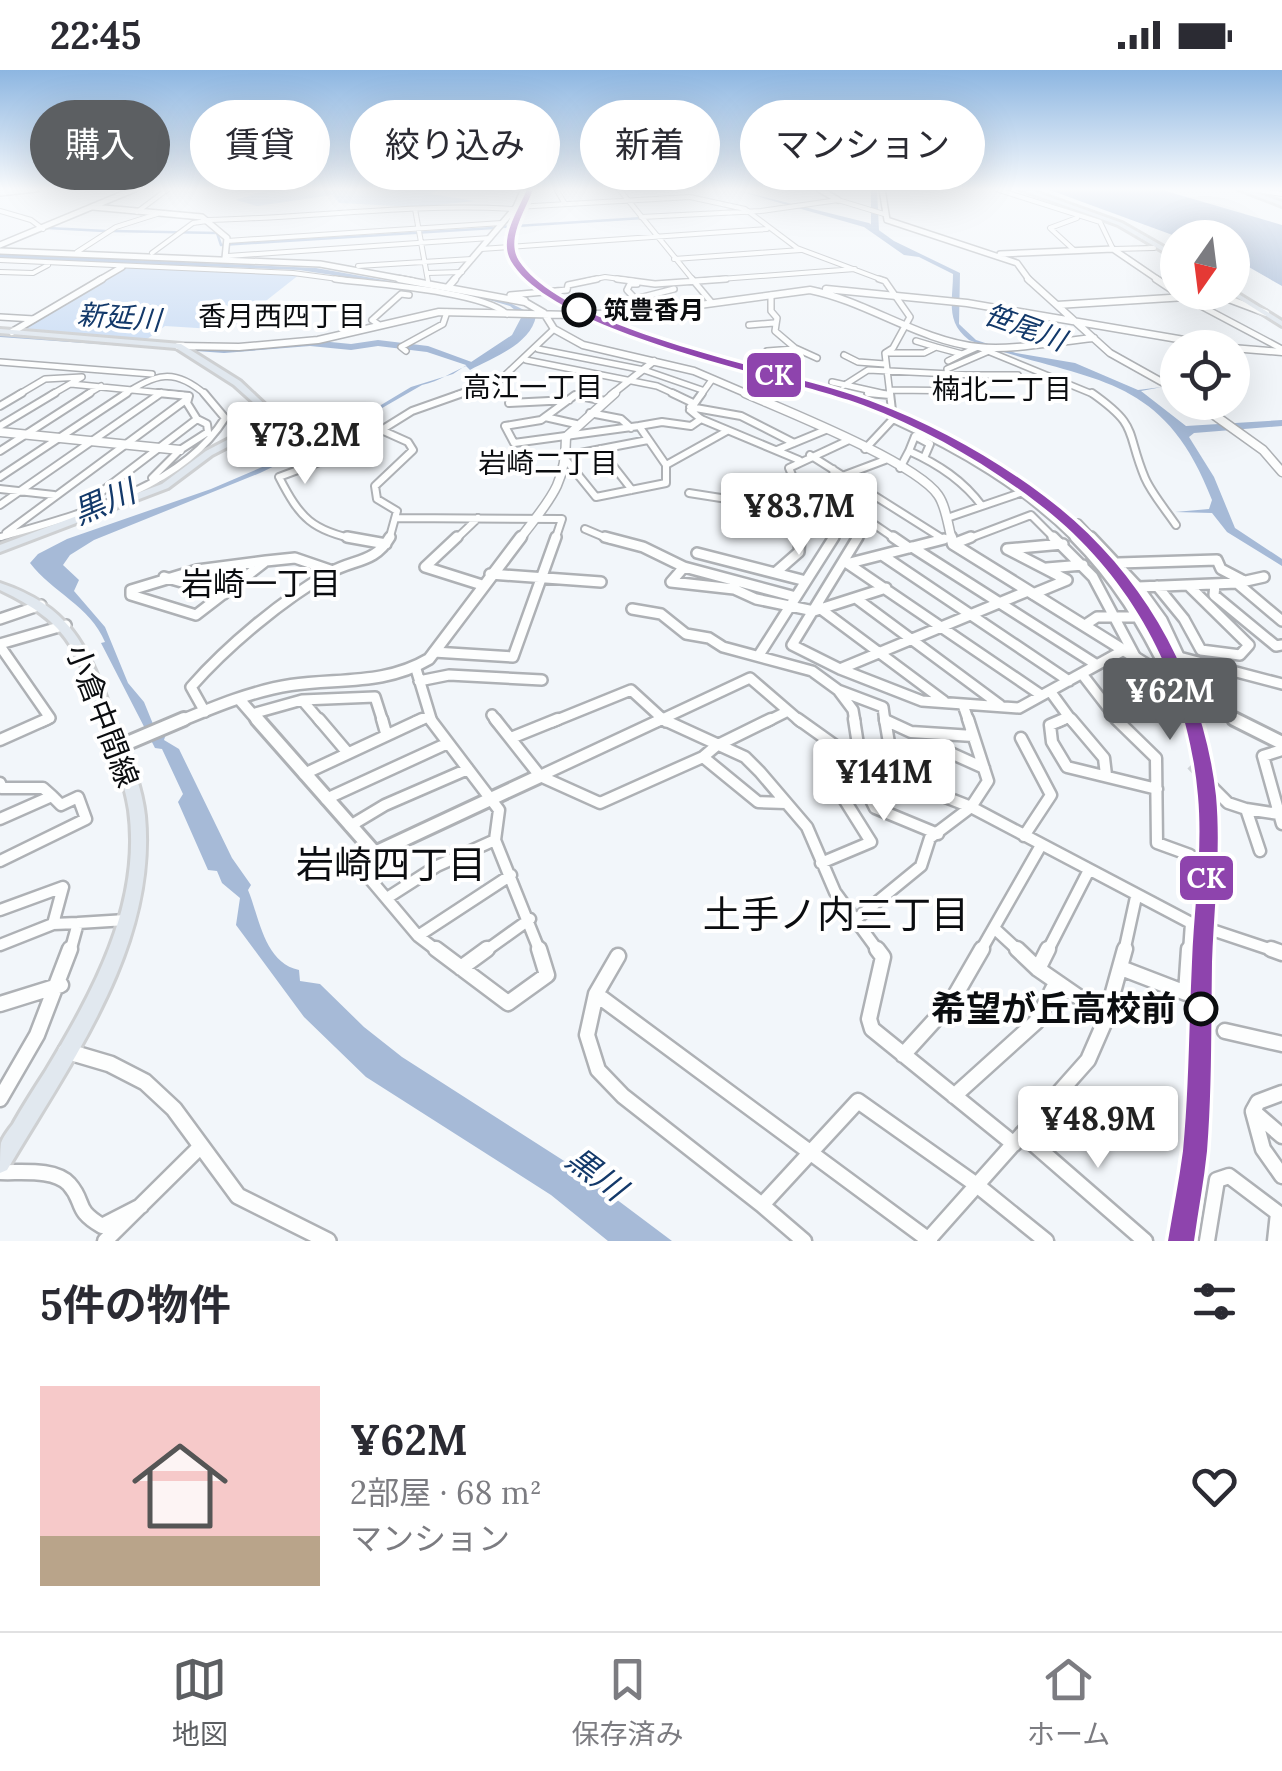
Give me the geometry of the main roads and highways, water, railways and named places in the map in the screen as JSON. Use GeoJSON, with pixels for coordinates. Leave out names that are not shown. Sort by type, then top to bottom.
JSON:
{"type":"FeatureCollection","features":[{"type":"Feature","properties":{"kind":"main road"},"geometry":{"type":"LineString","coordinates":[[1250,303],[1282,324]]}},
{"type":"Feature","properties":{"kind":"main road"},"geometry":{"type":"LineString","coordinates":[[0,331],[178,346],[268,411],[264,421],[151,492],[0,549]]}},
{"type":"Feature","properties":{"kind":"main road","name":"小倉中間線"},"geometry":{"type":"LineString","coordinates":[[0,586],[41,605],[66,625],[86,660],[118,747],[132,789],[137,821],[134,888],[99,990],[0,1164]]}},
{"type":"Feature","properties":{"kind":"waterway"},"geometry":{"type":"LineString","coordinates":[[221,244],[243,244]]}},
{"type":"Feature","properties":{"kind":"waterway","name":"新延川"},"geometry":{"type":"LineString","coordinates":[[0,334],[224,350],[310,343],[351,347],[378,343],[428,349],[472,364]]}},
{"type":"Feature","properties":{"kind":"tunnel"},"geometry":{"type":"LineString","coordinates":[[1191,765],[1213,788]]}},
{"type":"Feature","properties":{"kind":"place","name":"筑豊香月"},"geometry":{"type":"Point","coordinates":[579,310]}},
{"type":"Feature","properties":{"kind":"place","name":"希望が丘高校前"},"geometry":{"type":"Point","coordinates":[1201,1009]}},
{"type":"Feature","properties":{"kind":"district","name":"香月西四丁目"},"geometry":{"type":"Point","coordinates":[282,316]}},
{"type":"Feature","properties":{"kind":"district","name":"高江一丁目"},"geometry":{"type":"Point","coordinates":[533,387]}},
{"type":"Feature","properties":{"kind":"district","name":"楠北二丁目"},"geometry":{"type":"Point","coordinates":[1002,389]}},
{"type":"Feature","properties":{"kind":"district","name":"岩崎二丁目"},"geometry":{"type":"Point","coordinates":[548,463]}},
{"type":"Feature","properties":{"kind":"district","name":"岩崎一丁目"},"geometry":{"type":"Point","coordinates":[261,584]}},
{"type":"Feature","properties":{"kind":"district","name":"岩崎四丁目"},"geometry":{"type":"Point","coordinates":[391,865]}},
{"type":"Feature","properties":{"kind":"district","name":"土手ノ内三丁目"},"geometry":{"type":"Point","coordinates":[836,915]}},
{"type":"Feature","properties":{"kind":"water label","name":"笹尾川"},"geometry":{"type":"Point","coordinates":[1025,327]}},
{"type":"Feature","properties":{"kind":"water label","name":"黒川"},"geometry":{"type":"Point","coordinates":[104,502]}},
{"type":"Feature","properties":{"kind":"water label","name":"黒川"},"geometry":{"type":"Point","coordinates":[596,1174]}}]}
